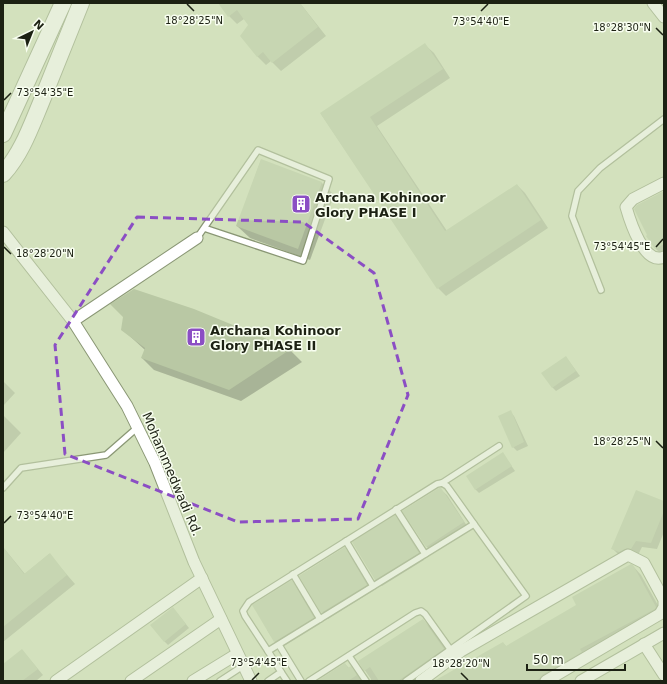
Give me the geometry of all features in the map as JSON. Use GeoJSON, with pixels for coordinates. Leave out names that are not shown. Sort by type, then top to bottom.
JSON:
{"type":"FeatureCollection","features":[{"type":"Feature","properties":{"kind":"street"},"geometry":{"type":"LineString","coordinates":[[3,134],[63,3]]}},
{"type":"Feature","properties":{"kind":"street"},"geometry":{"type":"LineString","coordinates":[[3,174],[10,167],[24,143],[81,3]]}},
{"type":"Feature","properties":{"kind":"street"},"geometry":{"type":"LineString","coordinates":[[653,3],[664,17]]}},
{"type":"Feature","properties":{"kind":"street"},"geometry":{"type":"LineString","coordinates":[[664,183],[633,199],[626,207],[631,224],[646,253],[660,259],[664,257]]}},
{"type":"Feature","properties":{"kind":"street","name":"Mohammedwadi Rd."},"geometry":{"type":"LineString","coordinates":[[3,232],[72,321],[128,406],[155,463],[194,562],[251,681]]}},
{"type":"Feature","properties":{"kind":"street"},"geometry":{"type":"LineString","coordinates":[[72,321],[197,238]]}},
{"type":"Feature","properties":{"kind":"street"},"geometry":{"type":"LineString","coordinates":[[428,678],[461,650],[628,555],[644,563],[664,600],[664,607],[660,614],[546,681]]}},
{"type":"Feature","properties":{"kind":"street"},"geometry":{"type":"LineString","coordinates":[[56,681],[202,578]]}},
{"type":"Feature","properties":{"kind":"street"},"geometry":{"type":"LineString","coordinates":[[132,681],[221,619]]}},
{"type":"Feature","properties":{"kind":"street"},"geometry":{"type":"LineString","coordinates":[[581,681],[664,633]]}},
{"type":"Feature","properties":{"kind":"street"},"geometry":{"type":"LineString","coordinates":[[644,644],[664,675]]}},
{"type":"Feature","properties":{"kind":"street"},"geometry":{"type":"LineString","coordinates":[[193,681],[237,654]]}},
{"type":"Feature","properties":{"kind":"lane"},"geometry":{"type":"LineString","coordinates":[[602,290],[572,216],[578,191],[600,168],[664,119]]}},
{"type":"Feature","properties":{"kind":"lane"},"geometry":{"type":"LineString","coordinates":[[197,238],[258,150],[329,179],[303,262],[204,228]]}},
{"type":"Feature","properties":{"kind":"lane"},"geometry":{"type":"LineString","coordinates":[[3,488],[22,468],[106,455],[138,427]]}},
{"type":"Feature","properties":{"kind":"lane"},"geometry":{"type":"LineString","coordinates":[[287,681],[245,616],[243,611],[249,602],[396,509],[437,484],[442,483],[499,446]]}},
{"type":"Feature","properties":{"kind":"lane"},"geometry":{"type":"LineString","coordinates":[[406,681],[526,596],[447,486],[442,483]]}},
{"type":"Feature","properties":{"kind":"lane"},"geometry":{"type":"LineString","coordinates":[[396,509],[425,554]]}},
{"type":"Feature","properties":{"kind":"lane"},"geometry":{"type":"LineString","coordinates":[[268,651],[474,524]]}},
{"type":"Feature","properties":{"kind":"lane"},"geometry":{"type":"LineString","coordinates":[[346,541],[373,586]]}},
{"type":"Feature","properties":{"kind":"lane"},"geometry":{"type":"LineString","coordinates":[[293,574],[320,619]]}},
{"type":"Feature","properties":{"kind":"lane"},"geometry":{"type":"LineString","coordinates":[[309,681],[415,613],[421,611],[425,614],[450,649]]}},
{"type":"Feature","properties":{"kind":"lane"},"geometry":{"type":"LineString","coordinates":[[279,645],[301,681]]}},
{"type":"Feature","properties":{"kind":"lane"},"geometry":{"type":"LineString","coordinates":[[349,656],[366,681]]}},
{"type":"Feature","properties":{"kind":"lane"},"geometry":{"type":"LineString","coordinates":[[220,681],[243,666]]}},
{"type":"Feature","properties":{"kind":"lane"},"geometry":{"type":"LineString","coordinates":[[268,681],[281,672]]}},
{"type":"Feature","properties":{"kind":"highlighted area"},"geometry":{"type":"Polygon","coordinates":[[[137,217],[303,222],[374,273],[408,395],[358,519],[238,522],[65,454],[55,345],[137,217]]]}},
{"type":"Feature","properties":{"kind":"building"},"geometry":{"type":"Polygon","coordinates":[[[218,3],[300,3],[318,27],[272,63],[263,52],[257,57],[240,36],[248,25],[237,10],[228,17],[218,3]]]}},
{"type":"Feature","properties":{"kind":"building"},"geometry":{"type":"Polygon","coordinates":[[[425,43],[443,69],[370,117],[445,231],[517,184],[541,220],[437,289],[320,113],[425,43]]]}},
{"type":"Feature","properties":{"kind":"building","name":"Archana Kohinoor Glory PHASE I"},"geometry":{"type":"Polygon","coordinates":[[[261,159],[322,182],[298,249],[236,226],[261,159]]]}},
{"type":"Feature","properties":{"kind":"building"},"geometry":{"type":"Polygon","coordinates":[[[664,191],[664,244],[655,249],[646,236],[647,235],[634,209],[637,205],[664,191]]]}},
{"type":"Feature","properties":{"kind":"building","name":"Archana Kohinoor Glory PHASE II"},"geometry":{"type":"Polygon","coordinates":[[[134,289],[194,309],[291,349],[229,390],[141,358],[145,348],[121,330],[123,317],[110,304],[134,289]]]}},
{"type":"Feature","properties":{"kind":"building"},"geometry":{"type":"Polygon","coordinates":[[[566,356],[576,371],[552,388],[541,373],[566,356]]]}},
{"type":"Feature","properties":{"kind":"building"},"geometry":{"type":"Polygon","coordinates":[[[511,410],[524,442],[512,448],[498,416],[511,410]]]}},
{"type":"Feature","properties":{"kind":"building"},"geometry":{"type":"Polygon","coordinates":[[[503,452],[512,466],[475,490],[466,476],[503,452]]]}},
{"type":"Feature","properties":{"kind":"building"},"geometry":{"type":"Polygon","coordinates":[[[441,488],[464,522],[426,547],[402,511],[441,488]]]}},
{"type":"Feature","properties":{"kind":"building"},"geometry":{"type":"Polygon","coordinates":[[[636,490],[664,501],[664,511],[651,543],[636,541],[631,549],[627,548],[619,552],[611,549],[636,490]]]}},
{"type":"Feature","properties":{"kind":"building"},"geometry":{"type":"Polygon","coordinates":[[[395,515],[419,553],[375,580],[352,542],[395,515]]]}},
{"type":"Feature","properties":{"kind":"building"},"geometry":{"type":"Polygon","coordinates":[[[3,547],[24,574],[50,553],[67,575],[3,627],[3,547]]]}},
{"type":"Feature","properties":{"kind":"building"},"geometry":{"type":"Polygon","coordinates":[[[345,547],[367,585],[321,613],[299,576],[345,547]]]}},
{"type":"Feature","properties":{"kind":"building"},"geometry":{"type":"Polygon","coordinates":[[[631,564],[633,565],[656,607],[655,609],[580,649],[582,652],[542,675],[535,681],[434,681],[503,642],[506,646],[576,605],[572,597],[631,564]]]}},
{"type":"Feature","properties":{"kind":"building"},"geometry":{"type":"Polygon","coordinates":[[[292,580],[314,618],[274,642],[252,605],[292,580]]]}},
{"type":"Feature","properties":{"kind":"building"},"geometry":{"type":"Polygon","coordinates":[[[173,607],[186,624],[164,642],[150,625],[173,607]]]}},
{"type":"Feature","properties":{"kind":"building"},"geometry":{"type":"Polygon","coordinates":[[[423,619],[444,649],[398,681],[379,681],[370,667],[364,671],[358,661],[423,619]]]}},
{"type":"Feature","properties":{"kind":"building"},"geometry":{"type":"Polygon","coordinates":[[[22,649],[38,669],[22,681],[3,681],[3,664],[22,649]]]}},
{"type":"Feature","properties":{"kind":"building"},"geometry":{"type":"Polygon","coordinates":[[[345,663],[348,668],[351,666],[357,675],[348,681],[317,681],[345,663]]]}},
{"type":"Feature","properties":{"kind":"place","name":"Archana Kohinoor Glory PHASE I"},"geometry":{"type":"Point","coordinates":[301,204]}},
{"type":"Feature","properties":{"kind":"place","name":"Archana Kohinoor Glory PHASE II"},"geometry":{"type":"Point","coordinates":[196,337]}}]}
